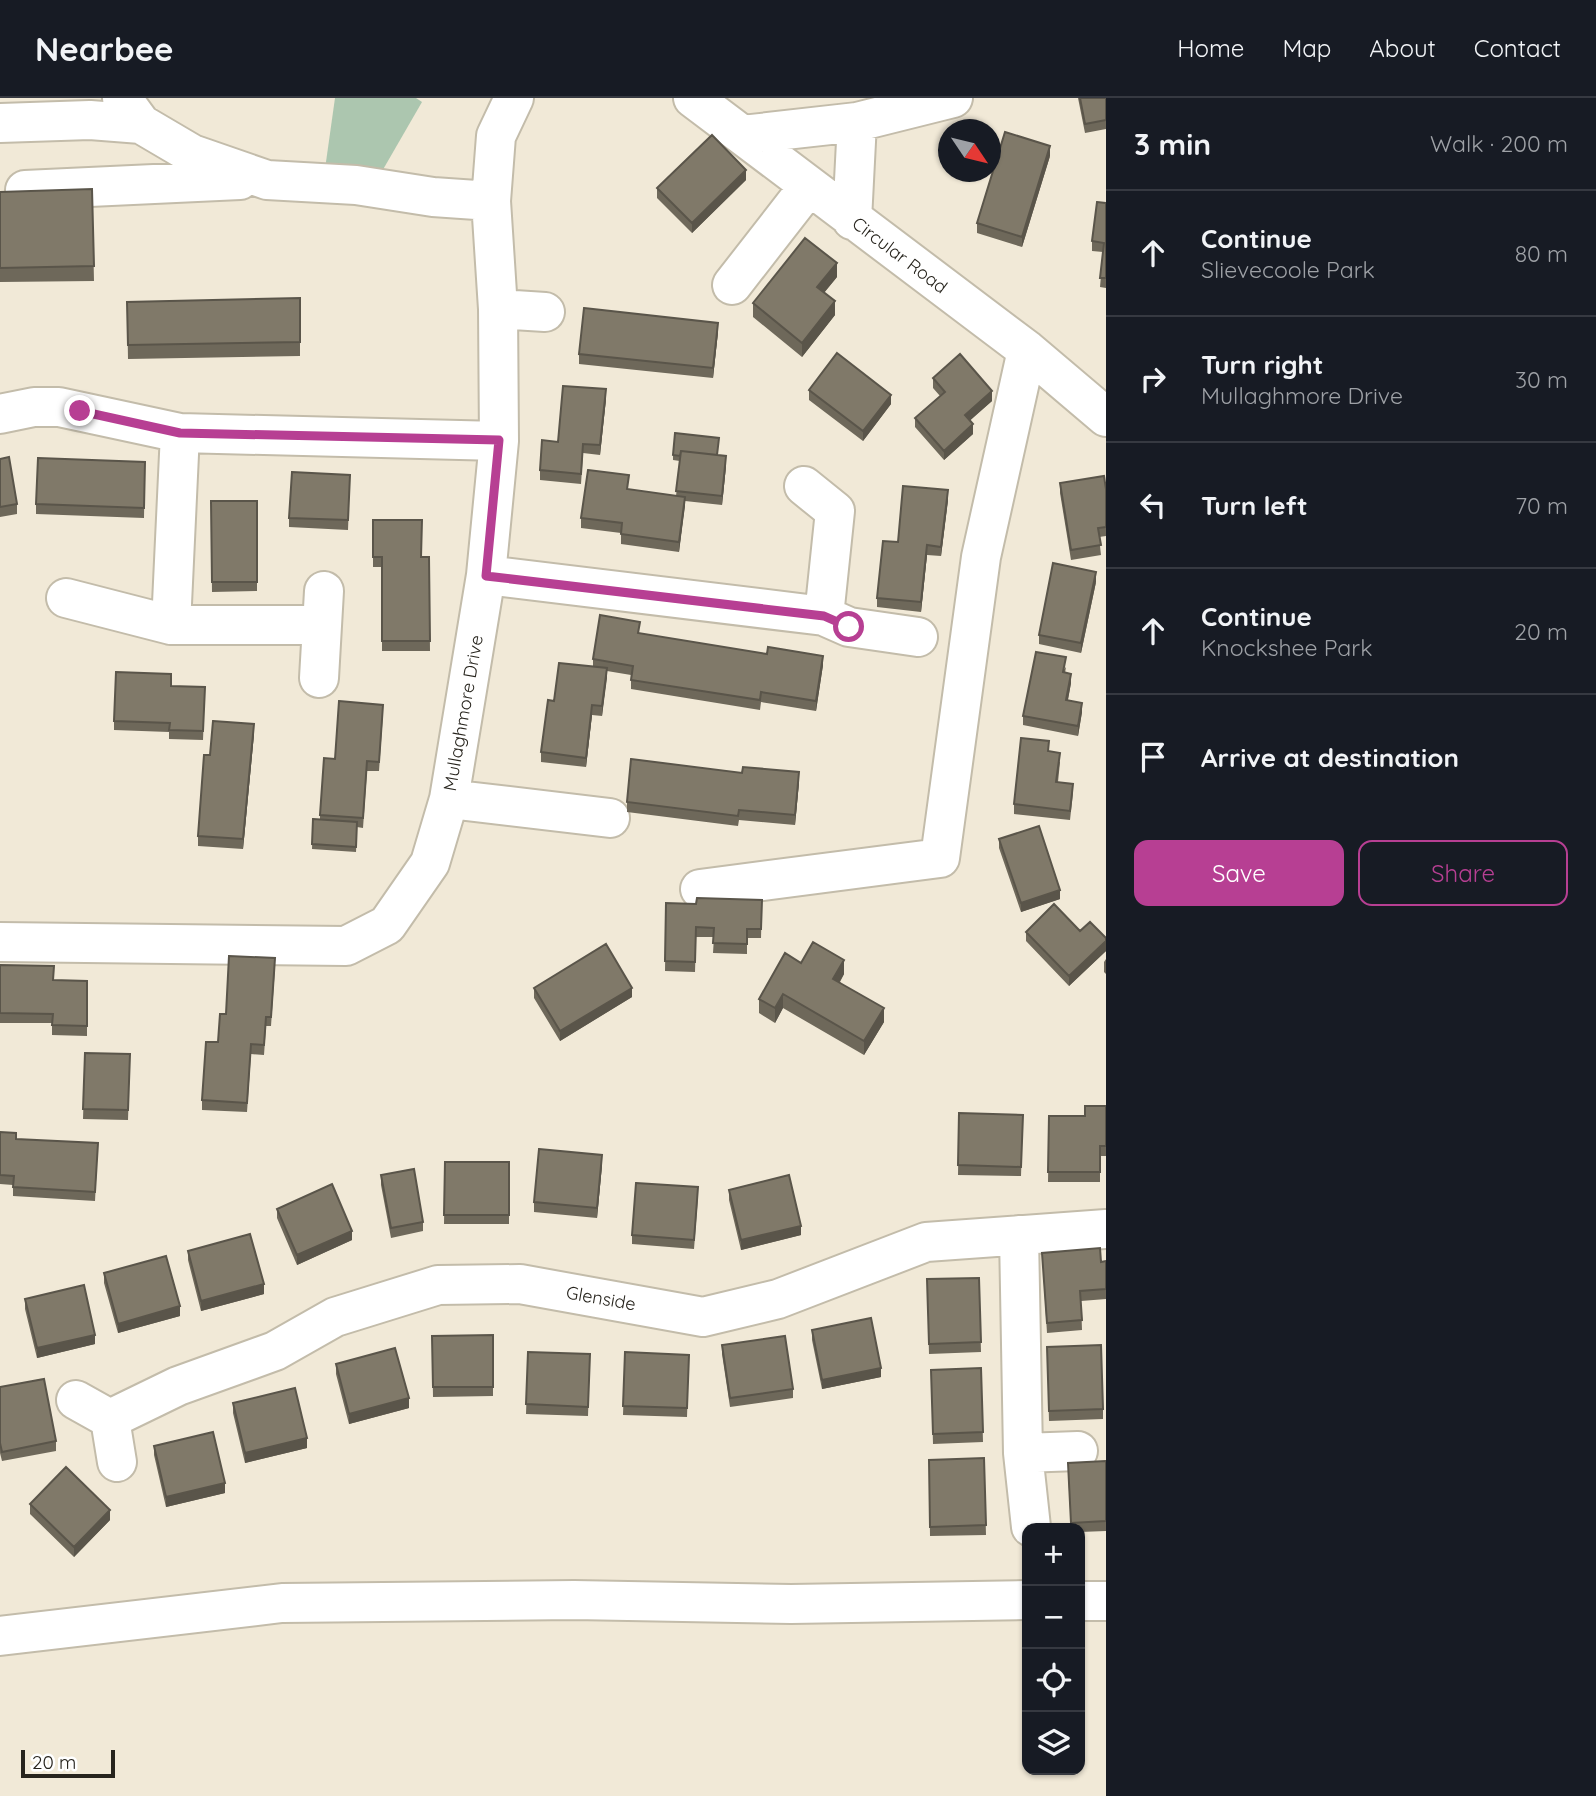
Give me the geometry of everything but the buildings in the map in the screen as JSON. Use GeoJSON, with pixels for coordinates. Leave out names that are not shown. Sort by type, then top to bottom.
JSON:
{"type":"FeatureCollection","features":[{"type":"Feature","properties":{"kind":"street","name":"Mullaghmore Drive"},"geometry":{"type":"LineString","coordinates":[[0,942],[346,946],[387,925],[430,863],[449,799],[486,576],[499,440],[498,309],[491,201],[496,136],[514,98]]}},
{"type":"Feature","properties":{"kind":"street","name":"Circular Road"},"geometry":{"type":"LineString","coordinates":[[693,98],[1099,403]]}},
{"type":"Feature","properties":{"kind":"street"},"geometry":{"type":"LineString","coordinates":[[743,135],[857,122],[939,100]]}},
{"type":"Feature","properties":{"kind":"street"},"geometry":{"type":"LineString","coordinates":[[0,123],[90,120],[131,111],[192,154],[267,180]]}},
{"type":"Feature","properties":{"kind":"street"},"geometry":{"type":"LineString","coordinates":[[852,220],[857,122]]}},
{"type":"Feature","properties":{"kind":"street"},"geometry":{"type":"LineString","coordinates":[[25,190],[267,180],[356,185],[433,197],[491,201]]}},
{"type":"Feature","properties":{"kind":"street"},"geometry":{"type":"LineString","coordinates":[[732,285],[809,186]]}},
{"type":"Feature","properties":{"kind":"street"},"geometry":{"type":"LineString","coordinates":[[498,309],[545,312]]}},
{"type":"Feature","properties":{"kind":"street"},"geometry":{"type":"LineString","coordinates":[[700,889],[940,858],[981,557],[1027,350]]}},
{"type":"Feature","properties":{"kind":"street"},"geometry":{"type":"LineString","coordinates":[[0,414],[34,407],[59,407],[180,433],[499,440]]}},
{"type":"Feature","properties":{"kind":"street"},"geometry":{"type":"LineString","coordinates":[[171,625],[180,433]]}},
{"type":"Feature","properties":{"kind":"street"},"geometry":{"type":"LineString","coordinates":[[803,486],[835,511],[824,616]]}},
{"type":"Feature","properties":{"kind":"street"},"geometry":{"type":"LineString","coordinates":[[486,576],[824,616],[849,627],[918,637]]}},
{"type":"Feature","properties":{"kind":"street"},"geometry":{"type":"LineString","coordinates":[[66,598],[171,625],[323,608],[319,678]]}},
{"type":"Feature","properties":{"kind":"street"},"geometry":{"type":"LineString","coordinates":[[449,799],[610,818]]}},
{"type":"Feature","properties":{"kind":"street","name":"Glenside"},"geometry":{"type":"LineString","coordinates":[[110,1419],[178,1386],[275,1352],[335,1317],[438,1284],[520,1284],[703,1317],[778,1299],[926,1242],[1106,1229]]}},
{"type":"Feature","properties":{"kind":"street"},"geometry":{"type":"LineString","coordinates":[[1019,1235],[1023,1453],[1031,1523]]}},
{"type":"Feature","properties":{"kind":"street"},"geometry":{"type":"LineString","coordinates":[[76,1400],[110,1419],[117,1462]]}},
{"type":"Feature","properties":{"kind":"street"},"geometry":{"type":"LineString","coordinates":[[1023,1453],[1078,1451]]}},
{"type":"Feature","properties":{"kind":"street"},"geometry":{"type":"LineString","coordinates":[[0,1636],[282,1603],[574,1600],[791,1604],[1022,1601]]}},
{"type":"Feature","properties":{"kind":"street"},"geometry":{"type":"LineString","coordinates":[[1085,1601],[1106,1601]]}},
{"type":"Feature","properties":{"kind":"green space"},"geometry":{"type":"Polygon","coordinates":[[[335,98],[416,98],[422,102],[381,173],[325,169],[335,98]]]}},
{"type":"Feature","properties":{"kind":"route"},"geometry":{"type":"LineString","coordinates":[[80,411],[180,433],[499,440],[486,576],[824,616],[849,627]]}}]}
